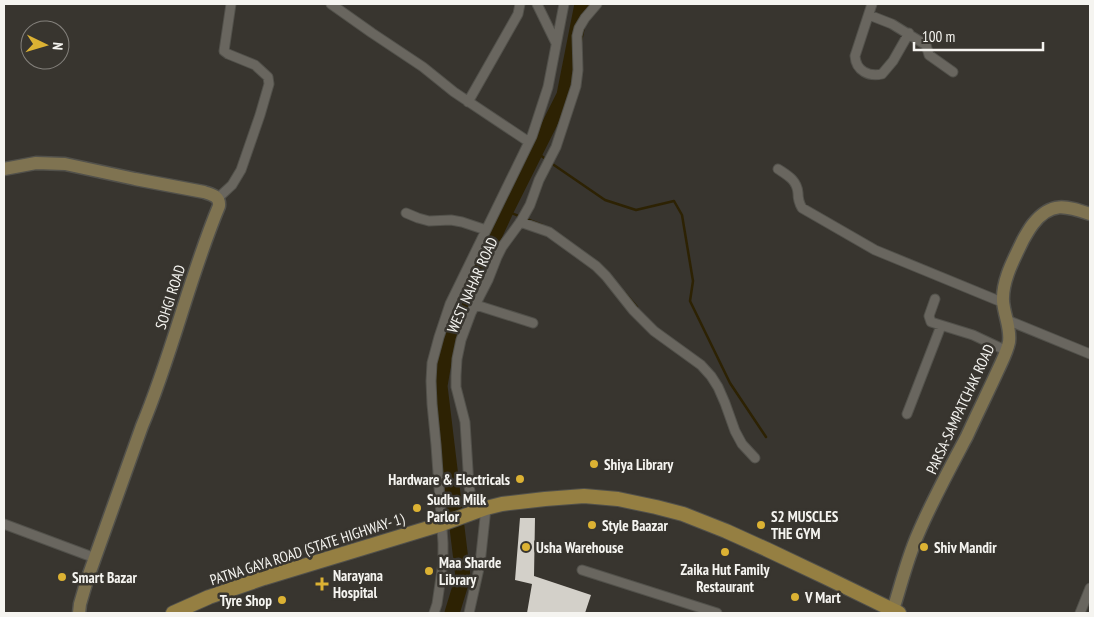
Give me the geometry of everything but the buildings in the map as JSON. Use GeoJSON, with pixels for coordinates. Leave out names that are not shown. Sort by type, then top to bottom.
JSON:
{"type":"FeatureCollection","features":[{"type":"Feature","properties":{"kind":"main road","name":"PATNA GAYA ROAD (STATE HIGHWAY- 1)"},"geometry":{"type":"LineString","coordinates":[[173,613],[209,597],[264,578],[502,504],[584,496],[618,498],[683,514],[726,531],[826,576],[891,611]]}},
{"type":"Feature","properties":{"kind":"street"},"geometry":{"type":"LineString","coordinates":[[4,169],[44,162],[65,164],[204,192],[218,198],[232,185],[241,170],[269,84],[268,77],[255,65],[224,51],[231,4]]}},
{"type":"Feature","properties":{"kind":"street"},"geometry":{"type":"LineString","coordinates":[[331,4],[372,34],[423,67],[468,102],[529,142]]}},
{"type":"Feature","properties":{"kind":"street"},"geometry":{"type":"LineString","coordinates":[[468,102],[518,14],[520,4]]}},
{"type":"Feature","properties":{"kind":"street"},"geometry":{"type":"LineString","coordinates":[[537,4],[556,43]]}},
{"type":"Feature","properties":{"kind":"street"},"geometry":{"type":"LineString","coordinates":[[434,613],[437,604],[447,522],[432,404],[432,363],[450,304],[532,136],[548,87],[564,4]]}},
{"type":"Feature","properties":{"kind":"street","name":"WEST NAHAR ROAD"},"geometry":{"type":"LineString","coordinates":[[469,613],[480,564],[476,512],[470,486],[465,422],[456,376],[461,340],[497,257],[530,205],[539,180],[556,148],[576,86],[578,70],[577,36],[579,28],[597,4]]}},
{"type":"Feature","properties":{"kind":"street"},"geometry":{"type":"LineString","coordinates":[[872,4],[855,56],[855,63],[858,67],[867,73],[882,74],[893,61],[909,34]]}},
{"type":"Feature","properties":{"kind":"street"},"geometry":{"type":"LineString","coordinates":[[869,15],[892,24],[926,45],[929,55],[953,72]]}},
{"type":"Feature","properties":{"kind":"street"},"geometry":{"type":"LineString","coordinates":[[778,169],[797,185],[799,202],[802,208],[875,250],[1004,303]]}},
{"type":"Feature","properties":{"kind":"street","name":"SOHGI ROAD"},"geometry":{"type":"LineString","coordinates":[[79,613],[83,593],[95,558],[219,206],[218,198]]}},
{"type":"Feature","properties":{"kind":"street","name":"PARSA-SAMPATCHAK ROAD"},"geometry":{"type":"LineString","coordinates":[[891,611],[918,534],[1007,351],[1010,332],[1005,312],[1004,288],[1016,253],[1031,226],[1041,214],[1049,209],[1072,208],[1090,214]]}},
{"type":"Feature","properties":{"kind":"street"},"geometry":{"type":"LineString","coordinates":[[406,212],[423,220],[451,220],[486,230]]}},
{"type":"Feature","properties":{"kind":"street"},"geometry":{"type":"LineString","coordinates":[[520,221],[549,232],[596,266],[633,310],[654,331],[701,365],[718,387],[734,431],[742,444],[755,458]]}},
{"type":"Feature","properties":{"kind":"street"},"geometry":{"type":"LineString","coordinates":[[935,299],[929,318],[931,322],[972,336],[1007,351]]}},
{"type":"Feature","properties":{"kind":"street"},"geometry":{"type":"LineString","coordinates":[[476,305],[533,323]]}},
{"type":"Feature","properties":{"kind":"street"},"geometry":{"type":"LineString","coordinates":[[1007,320],[1090,354]]}},
{"type":"Feature","properties":{"kind":"street"},"geometry":{"type":"LineString","coordinates":[[907,414],[941,326]]}},
{"type":"Feature","properties":{"kind":"street"},"geometry":{"type":"LineString","coordinates":[[4,524],[95,558]]}},
{"type":"Feature","properties":{"kind":"street"},"geometry":{"type":"LineString","coordinates":[[582,570],[717,613]]}},
{"type":"Feature","properties":{"kind":"street"},"geometry":{"type":"LineString","coordinates":[[1080,613],[1090,588]]}},
{"type":"Feature","properties":{"kind":"waterway"},"geometry":{"type":"LineString","coordinates":[[452,613],[463,577],[440,386],[444,362],[460,310],[506,211],[564,95],[582,4]]}},
{"type":"Feature","properties":{"kind":"waterway"},"geometry":{"type":"LineString","coordinates":[[536,152],[547,160]]}},
{"type":"Feature","properties":{"kind":"waterway"},"geometry":{"type":"LineString","coordinates":[[551,163],[605,200],[636,210],[674,201],[682,215],[693,281],[690,301],[730,383],[766,437]]}},
{"type":"Feature","properties":{"kind":"waterway"},"geometry":{"type":"LineString","coordinates":[[506,211],[542,225]]}},
{"type":"Feature","properties":{"kind":"waterway"},"geometry":{"type":"LineString","coordinates":[[625,293],[637,307]]}},
{"type":"Feature","properties":{"kind":"place","name":"Shiya Library"},"geometry":{"type":"Point","coordinates":[594,464]}},
{"type":"Feature","properties":{"kind":"place","name":"Hardware & Electricals"},"geometry":{"type":"Point","coordinates":[520,479]}},
{"type":"Feature","properties":{"kind":"place","name":"Sudha Milk Parlor"},"geometry":{"type":"Point","coordinates":[417,508]}},
{"type":"Feature","properties":{"kind":"place","name":"Style Baazar"},"geometry":{"type":"Point","coordinates":[592,525]}},
{"type":"Feature","properties":{"kind":"place","name":"S2 MUSCLES THE GYM"},"geometry":{"type":"Point","coordinates":[761,525]}},
{"type":"Feature","properties":{"kind":"place","name":"Usha Warehouse"},"geometry":{"type":"Point","coordinates":[526,547]}},
{"type":"Feature","properties":{"kind":"place","name":"Shiv Mandir"},"geometry":{"type":"Point","coordinates":[924,547]}},
{"type":"Feature","properties":{"kind":"place","name":"Zaika Hut Family Restaurant"},"geometry":{"type":"Point","coordinates":[725,552]}},
{"type":"Feature","properties":{"kind":"place","name":"Maa Sharde Library"},"geometry":{"type":"Point","coordinates":[429,571]}},
{"type":"Feature","properties":{"kind":"place","name":"Smart Bazar"},"geometry":{"type":"Point","coordinates":[62,577]}},
{"type":"Feature","properties":{"kind":"place","name":"Narayana Hospital"},"geometry":{"type":"Point","coordinates":[322,584]}},
{"type":"Feature","properties":{"kind":"place","name":"V Mart"},"geometry":{"type":"Point","coordinates":[795,597]}},
{"type":"Feature","properties":{"kind":"place","name":"Tyre Shop"},"geometry":{"type":"Point","coordinates":[282,600]}}]}
